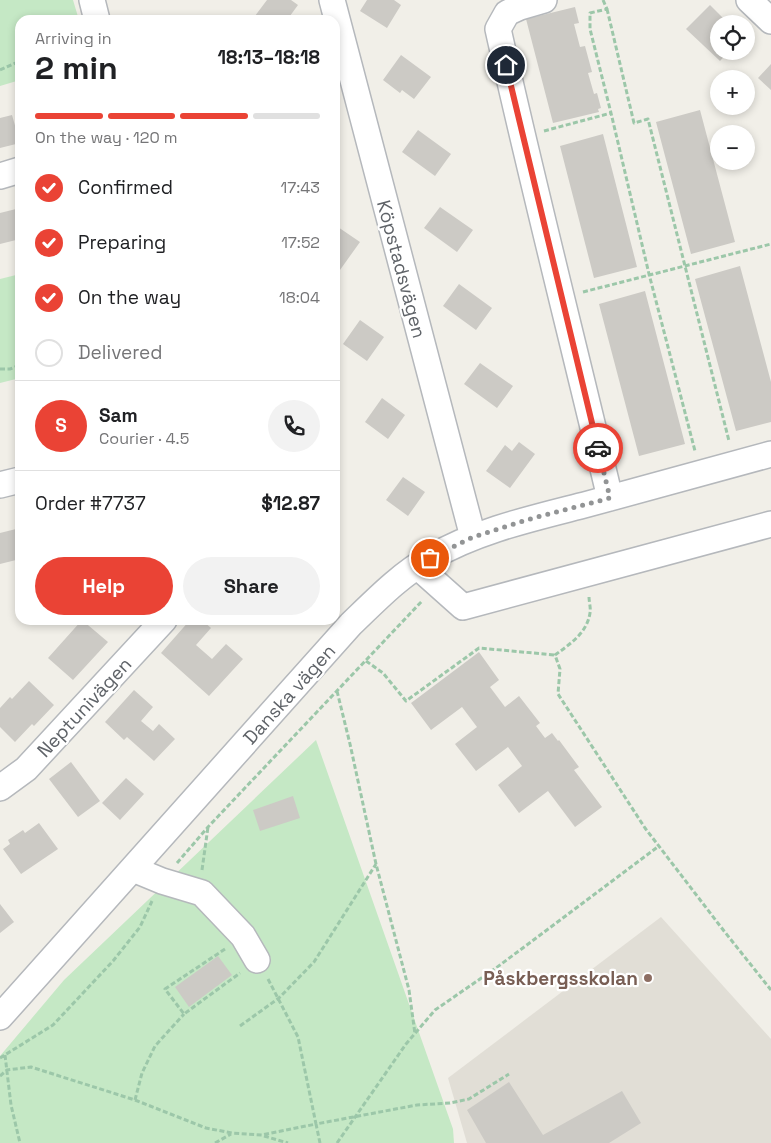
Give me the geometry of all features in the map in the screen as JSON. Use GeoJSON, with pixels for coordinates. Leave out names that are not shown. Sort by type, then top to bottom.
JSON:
{"type":"FeatureCollection","features":[{"type":"Feature","properties":{"kind":"street"},"geometry":{"type":"LineString","coordinates":[[92,0],[96,15]]}},
{"type":"Feature","properties":{"kind":"street","name":"Köpstadsvägen"},"geometry":{"type":"LineString","coordinates":[[332,0],[336,15]]}},
{"type":"Feature","properties":{"kind":"street"},"geometry":{"type":"LineString","coordinates":[[544,0],[507,13],[498,29],[522,137],[563,297],[610,498]]}},
{"type":"Feature","properties":{"kind":"street"},"geometry":{"type":"LineString","coordinates":[[749,0],[771,21]]}},
{"type":"Feature","properties":{"kind":"street","name":"Köpstadsvägen"},"geometry":{"type":"LineString","coordinates":[[340,30],[473,537]]}},
{"type":"Feature","properties":{"kind":"street"},"geometry":{"type":"LineString","coordinates":[[0,176],[15,172]]}},
{"type":"Feature","properties":{"kind":"street","name":"Danska vägen"},"geometry":{"type":"LineString","coordinates":[[343,618],[416,566],[473,537],[530,519],[771,454]]}},
{"type":"Feature","properties":{"kind":"street"},"geometry":{"type":"LineString","coordinates":[[0,485],[15,481]]}},
{"type":"Feature","properties":{"kind":"street"},"geometry":{"type":"LineString","coordinates":[[416,566],[463,607],[771,524]]}},
{"type":"Feature","properties":{"kind":"street","name":"Neptunivägen"},"geometry":{"type":"LineString","coordinates":[[0,788],[26,769],[159,625]]}},
{"type":"Feature","properties":{"kind":"street","name":"Danska vägen"},"geometry":{"type":"LineString","coordinates":[[0,1017],[133,868],[337,625]]}},
{"type":"Feature","properties":{"kind":"street"},"geometry":{"type":"LineString","coordinates":[[133,868],[162,881],[202,893],[244,936],[257,960]]}},
{"type":"Feature","properties":{"kind":"path"},"geometry":{"type":"LineString","coordinates":[[604,0],[634,123],[648,119],[735,464]]}},
{"type":"Feature","properties":{"kind":"path"},"geometry":{"type":"LineString","coordinates":[[607,9],[590,13],[590,29],[612,113],[649,274],[701,473]]}},
{"type":"Feature","properties":{"kind":"path"},"geometry":{"type":"LineString","coordinates":[[0,70],[15,63]]}},
{"type":"Feature","properties":{"kind":"path"},"geometry":{"type":"LineString","coordinates":[[522,137],[612,113]]}},
{"type":"Feature","properties":{"kind":"path"},"geometry":{"type":"LineString","coordinates":[[563,297],[771,244]]}},
{"type":"Feature","properties":{"kind":"path"},"geometry":{"type":"LineString","coordinates":[[0,369],[15,367]]}},
{"type":"Feature","properties":{"kind":"path"},"geometry":{"type":"LineString","coordinates":[[365,661],[383,673],[406,701],[478,648],[555,656],[577,638],[585,626],[590,613],[588,574]]}},
{"type":"Feature","properties":{"kind":"path"},"geometry":{"type":"LineString","coordinates":[[0,1058],[53,1025],[113,961],[140,927],[162,881],[208,827],[438,586]]}},
{"type":"Feature","properties":{"kind":"path"},"geometry":{"type":"LineString","coordinates":[[555,656],[560,670],[558,694],[645,828],[771,990]]}},
{"type":"Feature","properties":{"kind":"path"},"geometry":{"type":"LineString","coordinates":[[337,691],[376,864],[409,990],[415,1034]]}},
{"type":"Feature","properties":{"kind":"path"},"geometry":{"type":"LineString","coordinates":[[202,893],[201,877],[208,827]]}},
{"type":"Feature","properties":{"kind":"path"},"geometry":{"type":"LineString","coordinates":[[337,1143],[415,1034],[435,1010],[496,968],[659,846]]}},
{"type":"Feature","properties":{"kind":"path"},"geometry":{"type":"LineString","coordinates":[[240,1026],[279,998],[314,962],[376,864]]}},
{"type":"Feature","properties":{"kind":"path"},"geometry":{"type":"LineString","coordinates":[[184,1014],[165,989],[244,936]]}},
{"type":"Feature","properties":{"kind":"path"},"geometry":{"type":"LineString","coordinates":[[135,1100],[142,1073],[156,1046],[184,1014],[257,960],[279,998],[298,1037],[320,1143]]}},
{"type":"Feature","properties":{"kind":"path"},"geometry":{"type":"LineString","coordinates":[[5,1054],[11,1105],[20,1143]]}},
{"type":"Feature","properties":{"kind":"path"},"geometry":{"type":"LineString","coordinates":[[0,1076],[7,1070],[31,1067],[135,1100],[206,1128],[232,1133],[262,1135],[288,1143]]}},
{"type":"Feature","properties":{"kind":"path"},"geometry":{"type":"LineString","coordinates":[[262,1135],[417,1105],[450,1103],[468,1099],[509,1074]]}},
{"type":"Feature","properties":{"kind":"path"},"geometry":{"type":"LineString","coordinates":[[215,1143],[232,1133]]}},
{"type":"Feature","properties":{"kind":"shaded area","name":"Påskbergsskolan"},"geometry":{"type":"Polygon","coordinates":[[[661,917],[771,1039],[771,1143],[467,1143],[448,1078],[661,917]]]}},
{"type":"Feature","properties":{"kind":"green space"},"geometry":{"type":"Polygon","coordinates":[[[0,0],[73,0],[78,15],[15,15],[15,82],[0,86],[0,0]]]}},
{"type":"Feature","properties":{"kind":"green space"},"geometry":{"type":"Polygon","coordinates":[[[15,275],[15,379],[0,383],[0,279],[15,275]]]}},
{"type":"Feature","properties":{"kind":"green space"},"geometry":{"type":"Polygon","coordinates":[[[316,740],[453,1129],[454,1143],[0,1143],[0,1056],[64,980],[316,740]]]}},
{"type":"Feature","properties":{"kind":"building"},"geometry":{"type":"Polygon","coordinates":[[[267,0],[291,0],[298,5],[291,15],[256,15],[267,0]]]}},
{"type":"Feature","properties":{"kind":"building"},"geometry":{"type":"Polygon","coordinates":[[[367,0],[394,0],[401,5],[387,28],[360,11],[367,0]]]}},
{"type":"Feature","properties":{"kind":"building"},"geometry":{"type":"Polygon","coordinates":[[[710,5],[720,15],[710,15],[710,52],[686,29],[710,5]]]}},
{"type":"Feature","properties":{"kind":"building"},"geometry":{"type":"Polygon","coordinates":[[[575,7],[579,23],[574,24],[580,47],[585,46],[592,72],[588,73],[594,94],[597,93],[601,108],[598,109],[599,112],[553,123],[526,19],[575,7]]]}},
{"type":"Feature","properties":{"kind":"building"},"geometry":{"type":"Polygon","coordinates":[[[401,55],[431,77],[414,99],[402,90],[400,93],[383,80],[401,55]]]}},
{"type":"Feature","properties":{"kind":"building"},"geometry":{"type":"Polygon","coordinates":[[[771,64],[771,90],[758,78],[771,64]]]}},
{"type":"Feature","properties":{"kind":"building"},"geometry":{"type":"Polygon","coordinates":[[[700,110],[710,148],[710,170],[716,170],[735,242],[691,254],[656,122],[700,110]]]}},
{"type":"Feature","properties":{"kind":"building"},"geometry":{"type":"Polygon","coordinates":[[[12,115],[15,126],[15,144],[0,148],[0,118],[12,115]]]}},
{"type":"Feature","properties":{"kind":"building"},"geometry":{"type":"Polygon","coordinates":[[[418,130],[451,154],[435,176],[402,152],[418,130]]]}},
{"type":"Feature","properties":{"kind":"building"},"geometry":{"type":"Polygon","coordinates":[[[603,134],[637,267],[594,278],[560,146],[603,134]]]}},
{"type":"Feature","properties":{"kind":"building"},"geometry":{"type":"Polygon","coordinates":[[[440,207],[473,230],[457,252],[424,228],[440,207]]]}},
{"type":"Feature","properties":{"kind":"building"},"geometry":{"type":"Polygon","coordinates":[[[15,209],[15,240],[0,244],[0,213],[15,209]]]}},
{"type":"Feature","properties":{"kind":"building"},"geometry":{"type":"Polygon","coordinates":[[[340,228],[360,242],[340,270],[340,228]]]}},
{"type":"Feature","properties":{"kind":"building"},"geometry":{"type":"Polygon","coordinates":[[[740,266],[771,382],[771,422],[736,431],[695,279],[740,266]]]}},
{"type":"Feature","properties":{"kind":"building"},"geometry":{"type":"Polygon","coordinates":[[[459,284],[492,308],[476,330],[443,306],[459,284]]]}},
{"type":"Feature","properties":{"kind":"building"},"geometry":{"type":"Polygon","coordinates":[[[645,291],[685,444],[639,456],[599,304],[645,291]]]}},
{"type":"Feature","properties":{"kind":"building"},"geometry":{"type":"Polygon","coordinates":[[[360,320],[384,337],[367,361],[343,344],[360,320]]]}},
{"type":"Feature","properties":{"kind":"building"},"geometry":{"type":"Polygon","coordinates":[[[480,363],[513,386],[497,408],[464,384],[480,363]]]}},
{"type":"Feature","properties":{"kind":"building"},"geometry":{"type":"Polygon","coordinates":[[[382,398],[405,415],[388,439],[365,422],[382,398]]]}},
{"type":"Feature","properties":{"kind":"building"},"geometry":{"type":"Polygon","coordinates":[[[519,442],[535,454],[510,488],[486,471],[505,445],[512,451],[519,442]]]}},
{"type":"Feature","properties":{"kind":"building"},"geometry":{"type":"Polygon","coordinates":[[[403,477],[425,492],[408,516],[386,500],[403,477]]]}},
{"type":"Feature","properties":{"kind":"building"},"geometry":{"type":"Polygon","coordinates":[[[15,529],[15,560],[0,564],[0,533],[15,529]]]}},
{"type":"Feature","properties":{"kind":"building"},"geometry":{"type":"Polygon","coordinates":[[[78,625],[88,625],[108,642],[73,680],[48,658],[78,625]]]}},
{"type":"Feature","properties":{"kind":"building"},"geometry":{"type":"Polygon","coordinates":[[[186,625],[208,625],[211,628],[196,645],[212,659],[226,644],[243,659],[209,696],[161,653],[186,625]]]}},
{"type":"Feature","properties":{"kind":"building"},"geometry":{"type":"Polygon","coordinates":[[[479,652],[499,680],[490,687],[505,707],[519,696],[540,723],[536,726],[545,738],[552,733],[559,740],[579,767],[574,770],[602,807],[575,827],[548,791],[519,813],[498,785],[522,766],[508,747],[476,771],[455,744],[477,727],[462,707],[431,730],[411,703],[479,652]]]}},
{"type":"Feature","properties":{"kind":"building"},"geometry":{"type":"Polygon","coordinates":[[[29,681],[54,705],[15,742],[0,727],[0,708],[10,697],[12,699],[29,681]]]}},
{"type":"Feature","properties":{"kind":"building"},"geometry":{"type":"Polygon","coordinates":[[[134,690],[153,707],[141,721],[153,731],[159,724],[175,739],[154,761],[127,737],[124,740],[105,722],[134,690]]]}},
{"type":"Feature","properties":{"kind":"building"},"geometry":{"type":"Polygon","coordinates":[[[71,762],[100,801],[78,817],[49,779],[71,762]]]}},
{"type":"Feature","properties":{"kind":"building"},"geometry":{"type":"Polygon","coordinates":[[[126,778],[144,794],[120,820],[102,803],[126,778]]]}},
{"type":"Feature","properties":{"kind":"building"},"geometry":{"type":"Polygon","coordinates":[[[293,796],[300,818],[260,831],[253,810],[293,796]]]}},
{"type":"Feature","properties":{"kind":"building"},"geometry":{"type":"Polygon","coordinates":[[[39,823],[58,849],[21,874],[3,849],[10,844],[8,840],[23,830],[25,833],[39,823]]]}},
{"type":"Feature","properties":{"kind":"building"},"geometry":{"type":"Polygon","coordinates":[[[0,904],[14,922],[0,933],[0,904]]]}},
{"type":"Feature","properties":{"kind":"building"},"geometry":{"type":"Polygon","coordinates":[[[218,956],[232,975],[189,1007],[175,987],[218,956]]]}},
{"type":"Feature","properties":{"kind":"building"},"geometry":{"type":"Polygon","coordinates":[[[509,1082],[543,1135],[622,1091],[641,1123],[609,1143],[486,1143],[467,1110],[509,1082]]]}},
{"type":"Feature","properties":{"kind":"way so far"},"geometry":{"type":"LineString","coordinates":[[430,558],[473,537],[530,519],[610,498],[598,448]]}},
{"type":"Feature","properties":{"kind":"place","name":"Påskbergsskolan"},"geometry":{"type":"Point","coordinates":[648,978]}},
{"type":"Feature","properties":{"kind":"route"},"geometry":{"type":"LineString","coordinates":[[506,65],[598,448]]}}]}
